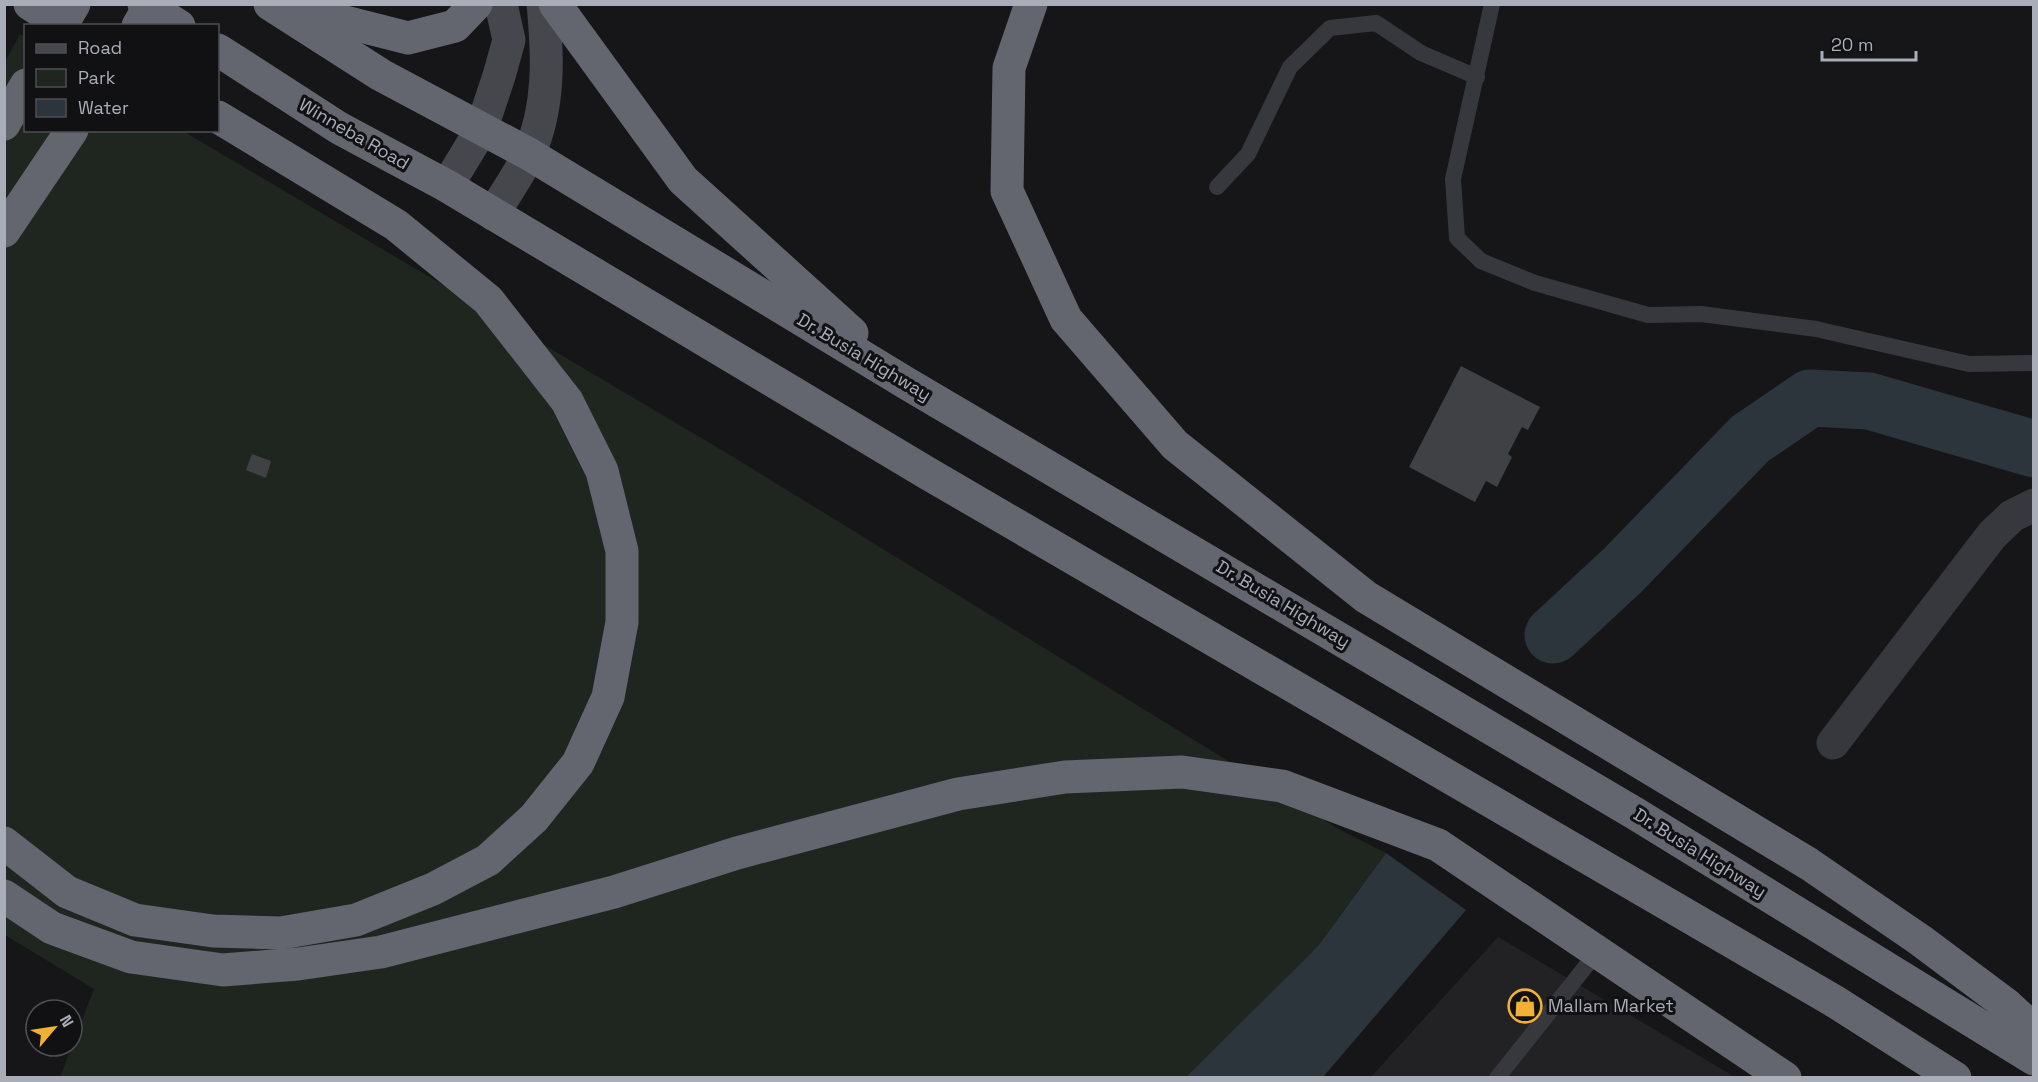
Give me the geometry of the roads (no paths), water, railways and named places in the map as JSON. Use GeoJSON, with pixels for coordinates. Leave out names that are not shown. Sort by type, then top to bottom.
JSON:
{"type":"FeatureCollection","features":[{"type":"Feature","properties":{"kind":"highway"},"geometry":{"type":"LineString","coordinates":[[30,4],[60,24]]}},
{"type":"Feature","properties":{"kind":"highway"},"geometry":{"type":"LineString","coordinates":[[64,24],[74,4]]}},
{"type":"Feature","properties":{"kind":"highway"},"geometry":{"type":"LineString","coordinates":[[144,4],[176,24]]}},
{"type":"Feature","properties":{"kind":"highway"},"geometry":{"type":"LineString","coordinates":[[139,24],[151,4]]}},
{"type":"Feature","properties":{"kind":"highway"},"geometry":{"type":"LineString","coordinates":[[270,4],[381,75],[529,154]]}},
{"type":"Feature","properties":{"kind":"highway"},"geometry":{"type":"LineString","coordinates":[[276,4],[408,38],[455,26],[476,4]]}},
{"type":"Feature","properties":{"kind":"highway"},"geometry":{"type":"LineString","coordinates":[[555,4],[683,180],[906,383]]}},
{"type":"Feature","properties":{"kind":"highway"},"geometry":{"type":"LineString","coordinates":[[1030,4],[1009,68],[1007,191],[1066,319],[1175,445],[1366,597],[1809,864],[1920,940],[2007,1005],[2034,1030]]}},
{"type":"Feature","properties":{"kind":"highway","name":"Winneba Road"},"geometry":{"type":"LineString","coordinates":[[219,51],[339,128],[447,186],[493,214]]}},
{"type":"Feature","properties":{"kind":"highway"},"geometry":{"type":"LineString","coordinates":[[4,124],[24,89]]}},
{"type":"Feature","properties":{"kind":"highway"},"geometry":{"type":"LineString","coordinates":[[4,843],[67,892],[135,920],[213,931],[281,933],[356,920],[433,889],[488,860],[534,818],[578,763],[608,697],[622,622],[622,551],[602,471],[567,401],[488,300],[396,225],[219,118]]}},
{"type":"Feature","properties":{"kind":"highway"},"geometry":{"type":"LineString","coordinates":[[4,231],[71,132]]}},
{"type":"Feature","properties":{"kind":"highway","name":"Dr. Busia Highway"},"geometry":{"type":"LineString","coordinates":[[529,154],[906,383],[1636,813],[2034,1059]]}},
{"type":"Feature","properties":{"kind":"highway"},"geometry":{"type":"LineString","coordinates":[[493,214],[927,473],[1834,1001],[1955,1077]]}},
{"type":"Feature","properties":{"kind":"highway"},"geometry":{"type":"LineString","coordinates":[[4,896],[52,928],[131,957],[223,970],[244,969],[381,952],[614,892],[737,853],[958,794],[1065,777],[1182,771],[1282,786],[1438,845],[1785,1077]]}},
{"type":"Feature","properties":{"kind":"street"},"geometry":{"type":"LineString","coordinates":[[447,186],[481,130],[509,40],[501,4]]}},
{"type":"Feature","properties":{"kind":"street"},"geometry":{"type":"LineString","coordinates":[[493,214],[529,154],[542,110],[548,67],[543,4]]}},
{"type":"Feature","properties":{"kind":"street"},"geometry":{"type":"LineString","coordinates":[[1833,743],[1992,535],[2012,516],[2034,505]]}},
{"type":"Feature","properties":{"kind":"lane"},"geometry":{"type":"LineString","coordinates":[[1492,4],[1453,179],[1457,238],[1481,261],[1535,283],[1648,315],[1701,314],[1816,329],[1969,364],[2034,363]]}},
{"type":"Feature","properties":{"kind":"lane"},"geometry":{"type":"LineString","coordinates":[[1216,187],[1248,154],[1290,67],[1330,28],[1376,23],[1420,53],[1477,77]]}},
{"type":"Feature","properties":{"kind":"lane"},"geometry":{"type":"LineString","coordinates":[[1497,1077],[1598,951]]}},
{"type":"Feature","properties":{"kind":"water"},"geometry":{"type":"Polygon","coordinates":[[[1386,853],[1466,910],[1323,1077],[1186,1077],[1318,946],[1386,853]]]}},
{"type":"Feature","properties":{"kind":"waterway"},"geometry":{"type":"LineString","coordinates":[[1553,635],[1623,570],[1750,439],[1810,398],[1869,401],[2034,449]]}},
{"type":"Feature","properties":{"kind":"place","name":"Mallam Market"},"geometry":{"type":"Point","coordinates":[1525,1006]}}]}
